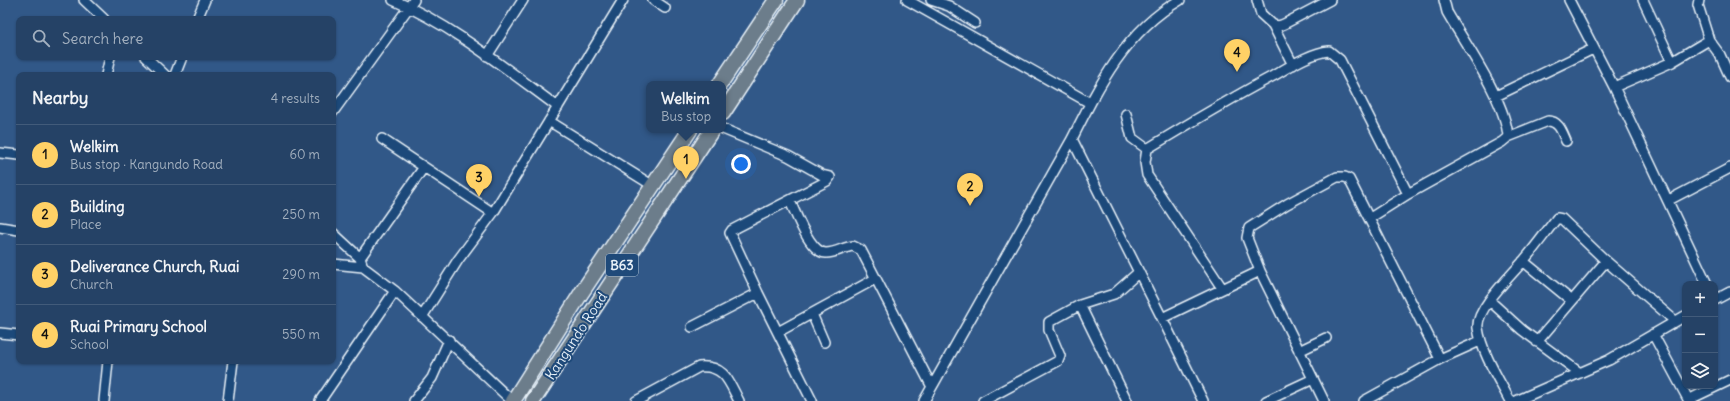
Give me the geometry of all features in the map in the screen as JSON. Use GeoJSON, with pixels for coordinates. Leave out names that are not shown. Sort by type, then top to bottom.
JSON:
{"type":"FeatureCollection","features":[{"type":"Feature","properties":{"kind":"highway"},"geometry":{"type":"LineString","coordinates":[[722,81],[776,0]]}},
{"type":"Feature","properties":{"kind":"highway"},"geometry":{"type":"LineString","coordinates":[[726,108],[797,0]]}},
{"type":"Feature","properties":{"kind":"highway","name":"Kangundo Road"},"geometry":{"type":"LineString","coordinates":[[513,401],[582,292],[688,133]]}},
{"type":"Feature","properties":{"kind":"highway","name":"Kangundo Road"},"geometry":{"type":"LineString","coordinates":[[533,401],[710,133]]}},
{"type":"Feature","properties":{"kind":"street"},"geometry":{"type":"LineString","coordinates":[[84,0],[101,16]]}},
{"type":"Feature","properties":{"kind":"street"},"geometry":{"type":"LineString","coordinates":[[198,16],[205,0]]}},
{"type":"Feature","properties":{"kind":"street"},"geometry":{"type":"LineString","coordinates":[[393,0],[412,4],[488,56],[558,107]]}},
{"type":"Feature","properties":{"kind":"street"},"geometry":{"type":"LineString","coordinates":[[488,56],[522,0]]}},
{"type":"Feature","properties":{"kind":"street"},"geometry":{"type":"LineString","coordinates":[[422,317],[458,260],[493,213],[623,0]]}},
{"type":"Feature","properties":{"kind":"street"},"geometry":{"type":"LineString","coordinates":[[653,0],[665,8]]}},
{"type":"Feature","properties":{"kind":"street"},"geometry":{"type":"LineString","coordinates":[[906,0],[1090,103]]}},
{"type":"Feature","properties":{"kind":"street"},"geometry":{"type":"LineString","coordinates":[[916,6],[927,0]]}},
{"type":"Feature","properties":{"kind":"street"},"geometry":{"type":"LineString","coordinates":[[931,0],[949,6],[975,23]]}},
{"type":"Feature","properties":{"kind":"street"},"geometry":{"type":"LineString","coordinates":[[924,401],[1072,139],[1090,103],[1120,55],[1134,37],[1148,23],[1180,0]]}},
{"type":"Feature","properties":{"kind":"street"},"geometry":{"type":"LineString","coordinates":[[1257,0],[1261,14],[1273,25],[1293,65]]}},
{"type":"Feature","properties":{"kind":"street"},"geometry":{"type":"LineString","coordinates":[[1273,25],[1279,26],[1284,24],[1330,0]]}},
{"type":"Feature","properties":{"kind":"street"},"geometry":{"type":"LineString","coordinates":[[1444,0],[1447,12],[1496,96],[1507,128],[1508,137]]}},
{"type":"Feature","properties":{"kind":"street"},"geometry":{"type":"LineString","coordinates":[[1569,0],[1614,87],[1669,200],[1706,281]]}},
{"type":"Feature","properties":{"kind":"street"},"geometry":{"type":"LineString","coordinates":[[1643,0],[1672,62]]}},
{"type":"Feature","properties":{"kind":"street"},"geometry":{"type":"LineString","coordinates":[[1699,0],[1698,5],[1709,40],[1720,55],[1730,77]]}},
{"type":"Feature","properties":{"kind":"street"},"geometry":{"type":"LineString","coordinates":[[336,108],[412,4]]}},
{"type":"Feature","properties":{"kind":"street"},"geometry":{"type":"LineString","coordinates":[[1614,87],[1672,62],[1709,40]]}},
{"type":"Feature","properties":{"kind":"street"},"geometry":{"type":"LineString","coordinates":[[1496,96],[1593,49]]}},
{"type":"Feature","properties":{"kind":"street"},"geometry":{"type":"LineString","coordinates":[[1147,149],[1293,65],[1324,52],[1334,54],[1340,60],[1408,194]]}},
{"type":"Feature","properties":{"kind":"street"},"geometry":{"type":"LineString","coordinates":[[107,72],[109,60]]}},
{"type":"Feature","properties":{"kind":"street"},"geometry":{"type":"LineString","coordinates":[[149,60],[162,72]]}},
{"type":"Feature","properties":{"kind":"street"},"geometry":{"type":"LineString","coordinates":[[176,72],[181,60]]}},
{"type":"Feature","properties":{"kind":"street"},"geometry":{"type":"LineString","coordinates":[[1126,114],[1132,138],[1147,149]]}},
{"type":"Feature","properties":{"kind":"street"},"geometry":{"type":"LineString","coordinates":[[549,121],[647,182]]}},
{"type":"Feature","properties":{"kind":"street"},"geometry":{"type":"LineString","coordinates":[[1370,218],[1408,194],[1502,142],[1508,137],[1548,121],[1556,123],[1566,141]]}},
{"type":"Feature","properties":{"kind":"street"},"geometry":{"type":"LineString","coordinates":[[726,130],[788,156],[822,175],[830,177],[790,201],[732,230],[730,233],[812,401]]}},
{"type":"Feature","properties":{"kind":"street"},"geometry":{"type":"LineString","coordinates":[[382,139],[493,213]]}},
{"type":"Feature","properties":{"kind":"street"},"geometry":{"type":"LineString","coordinates":[[1072,139],[1203,401]]}},
{"type":"Feature","properties":{"kind":"street"},"geometry":{"type":"LineString","coordinates":[[1147,149],[1145,162],[1147,175],[1222,288]]}},
{"type":"Feature","properties":{"kind":"street"},"geometry":{"type":"LineString","coordinates":[[0,153],[16,155]]}},
{"type":"Feature","properties":{"kind":"street"},"geometry":{"type":"LineString","coordinates":[[360,258],[424,168]]}},
{"type":"Feature","properties":{"kind":"street"},"geometry":{"type":"LineString","coordinates":[[1669,200],[1730,168]]}},
{"type":"Feature","properties":{"kind":"street"},"geometry":{"type":"LineString","coordinates":[[1324,401],[1260,271],[1247,238],[1249,228],[1287,204],[1337,177],[1345,177],[1349,179],[1440,359]]}},
{"type":"Feature","properties":{"kind":"street"},"geometry":{"type":"LineString","coordinates":[[790,201],[802,225],[817,249],[823,253],[828,253],[849,246],[857,246],[861,250],[932,387]]}},
{"type":"Feature","properties":{"kind":"street"},"geometry":{"type":"LineString","coordinates":[[1510,401],[1480,341],[1478,320],[1481,312],[1513,271],[1559,217],[1606,261],[1675,321]]}},
{"type":"Feature","properties":{"kind":"street"},"geometry":{"type":"LineString","coordinates":[[0,227],[16,230]]}},
{"type":"Feature","properties":{"kind":"street"},"geometry":{"type":"LineString","coordinates":[[336,236],[360,258],[363,267]]}},
{"type":"Feature","properties":{"kind":"street"},"geometry":{"type":"LineString","coordinates":[[1523,261],[1572,302]]}},
{"type":"Feature","properties":{"kind":"street"},"geometry":{"type":"LineString","coordinates":[[1537,342],[1606,261]]}},
{"type":"Feature","properties":{"kind":"street"},"geometry":{"type":"LineString","coordinates":[[336,264],[363,267],[395,291],[513,401]]}},
{"type":"Feature","properties":{"kind":"street"},"geometry":{"type":"LineString","coordinates":[[1162,318],[1260,271]]}},
{"type":"Feature","properties":{"kind":"street"},"geometry":{"type":"LineString","coordinates":[[983,401],[1058,361],[1060,356],[1049,330],[1049,322],[1080,305],[1114,294],[1139,272]]}},
{"type":"Feature","properties":{"kind":"street"},"geometry":{"type":"LineString","coordinates":[[778,332],[875,279]]}},
{"type":"Feature","properties":{"kind":"street"},"geometry":{"type":"LineString","coordinates":[[320,401],[395,291]]}},
{"type":"Feature","properties":{"kind":"street"},"geometry":{"type":"LineString","coordinates":[[1718,298],[1730,292]]}},
{"type":"Feature","properties":{"kind":"street"},"geometry":{"type":"LineString","coordinates":[[692,327],[758,293]]}},
{"type":"Feature","properties":{"kind":"street"},"geometry":{"type":"LineString","coordinates":[[1490,302],[1537,342],[1580,373]]}},
{"type":"Feature","properties":{"kind":"street"},"geometry":{"type":"LineString","coordinates":[[1080,305],[1127,401]]}},
{"type":"Feature","properties":{"kind":"street"},"geometry":{"type":"LineString","coordinates":[[812,314],[824,342]]}},
{"type":"Feature","properties":{"kind":"street"},"geometry":{"type":"LineString","coordinates":[[1516,401],[1609,360],[1683,317]]}},
{"type":"Feature","properties":{"kind":"street"},"geometry":{"type":"LineString","coordinates":[[0,333],[16,334]]}},
{"type":"Feature","properties":{"kind":"street"},"geometry":{"type":"LineString","coordinates":[[1653,334],[1689,400],[1730,380]]}},
{"type":"Feature","properties":{"kind":"street"},"geometry":{"type":"LineString","coordinates":[[1299,352],[1326,338]]}},
{"type":"Feature","properties":{"kind":"street"},"geometry":{"type":"LineString","coordinates":[[414,401],[432,378],[449,340]]}},
{"type":"Feature","properties":{"kind":"street"},"geometry":{"type":"LineString","coordinates":[[1364,401],[1440,359],[1480,341]]}},
{"type":"Feature","properties":{"kind":"street"},"geometry":{"type":"LineString","coordinates":[[104,401],[108,364]]}},
{"type":"Feature","properties":{"kind":"street"},"geometry":{"type":"LineString","coordinates":[[228,401],[234,364]]}},
{"type":"Feature","properties":{"kind":"street"},"geometry":{"type":"LineString","coordinates":[[636,401],[699,367],[709,366],[724,373],[739,401]]}},
{"type":"Feature","properties":{"kind":"street"},"geometry":{"type":"LineString","coordinates":[[1266,401],[1313,379]]}},
{"type":"Feature","properties":{"kind":"place","name":"Ruai Primary School"},"geometry":{"type":"Point","coordinates":[1237,72]}},
{"type":"Feature","properties":{"kind":"place","name":"Welkim"},"geometry":{"type":"Point","coordinates":[686,179]}},
{"type":"Feature","properties":{"kind":"place","name":"Deliverance Church, Ruai"},"geometry":{"type":"Point","coordinates":[479,197]}},
{"type":"Feature","properties":{"kind":"place","name":"Building"},"geometry":{"type":"Point","coordinates":[970,206]}}]}
